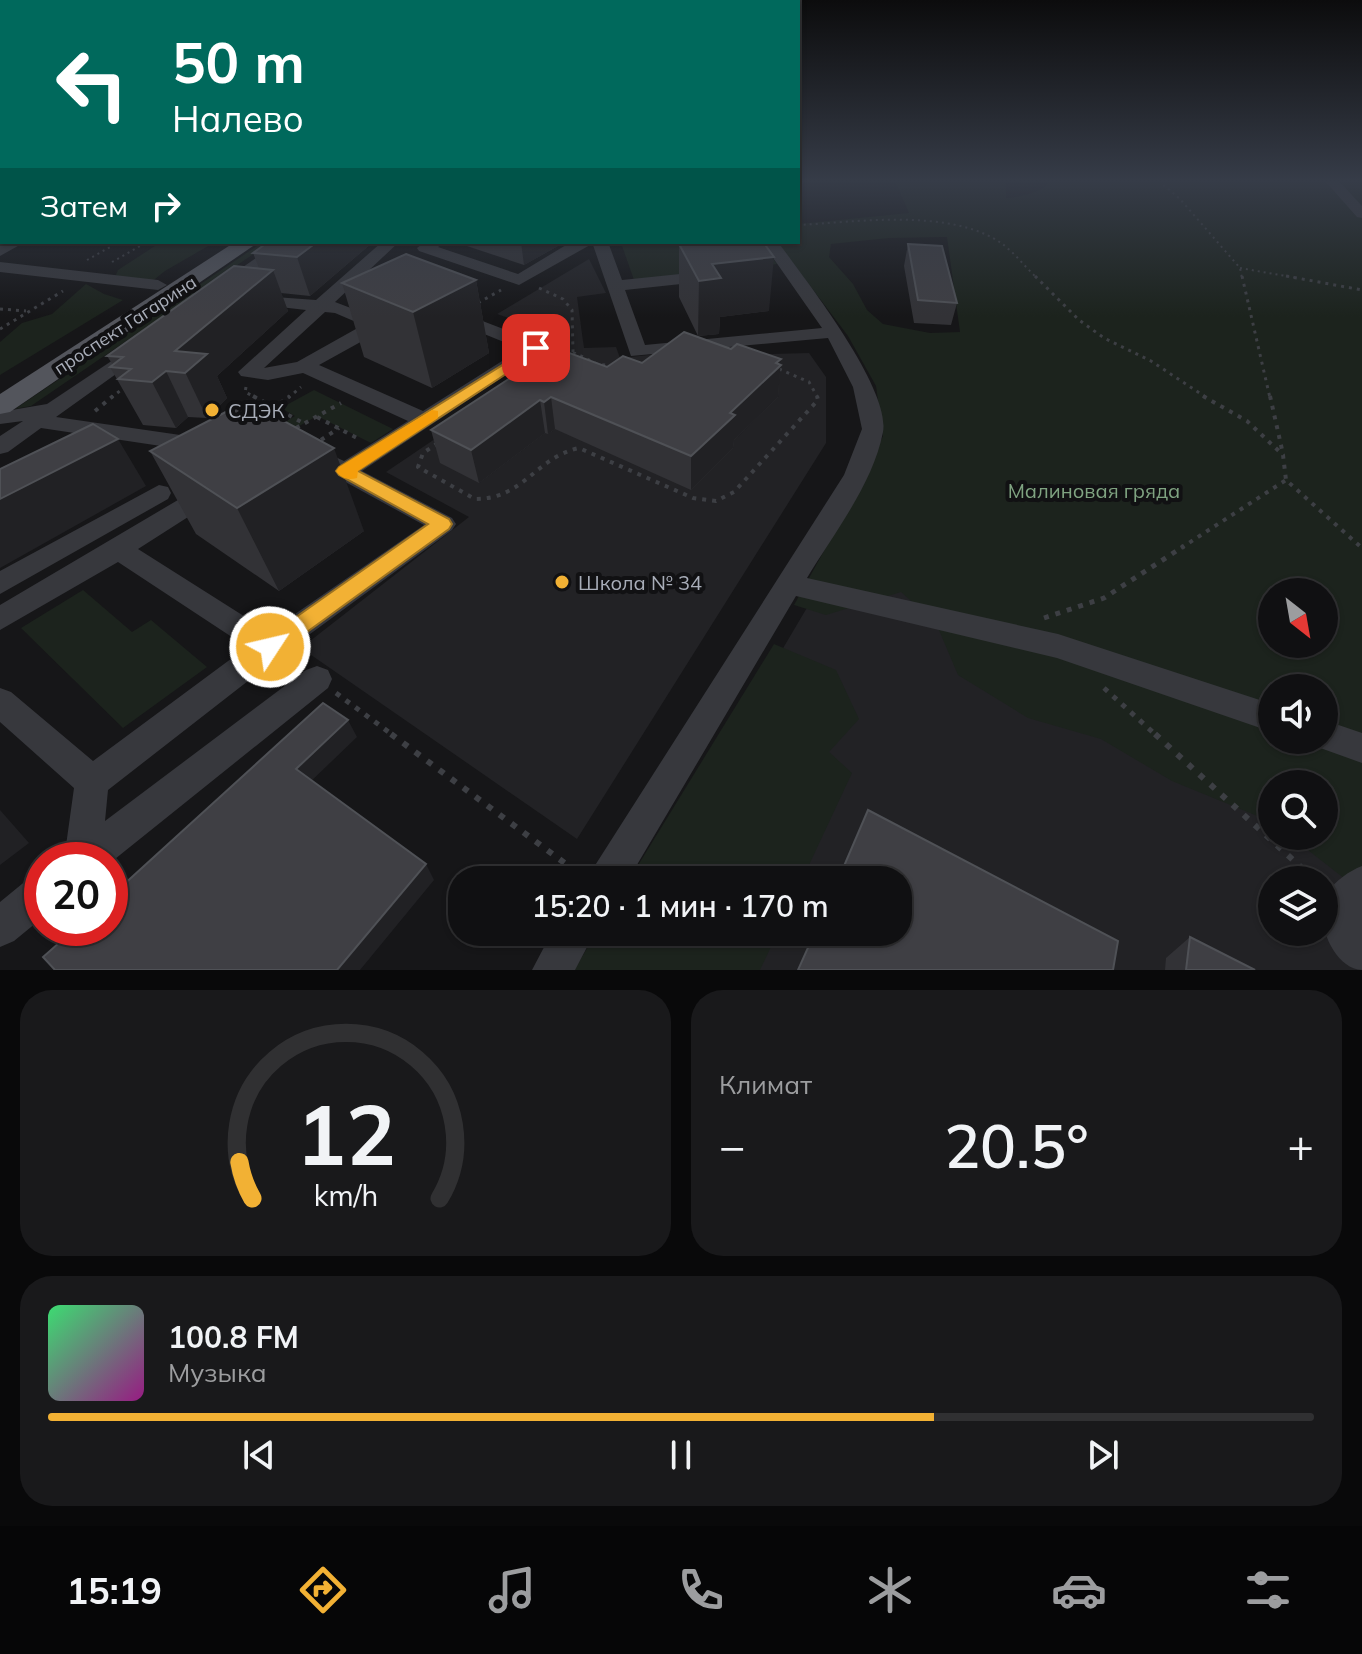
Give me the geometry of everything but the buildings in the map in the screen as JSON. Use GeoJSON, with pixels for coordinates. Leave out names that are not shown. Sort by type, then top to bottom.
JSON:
{"type":"FeatureCollection","features":[{"type":"Feature","properties":{"kind":"main road","name":"проспект Гагарина"},"geometry":{"type":"LineString","coordinates":[[0,384],[221,244]]}},
{"type":"Feature","properties":{"kind":"main road","name":"проспект Гагарина"},"geometry":{"type":"LineString","coordinates":[[0,406],[246,244]]}},
{"type":"Feature","properties":{"kind":"street"},"geometry":{"type":"LineString","coordinates":[[286,244],[215,294],[339,308],[377,325]]}},
{"type":"Feature","properties":{"kind":"street"},"geometry":{"type":"LineString","coordinates":[[345,471],[536,348],[425,304],[377,325],[311,369],[253,374],[248,372],[249,369],[363,267],[413,248],[519,280],[581,244]]}},
{"type":"Feature","properties":{"kind":"street"},"geometry":{"type":"LineString","coordinates":[[601,244],[638,352],[834,332]]}},
{"type":"Feature","properties":{"kind":"street"},"geometry":{"type":"LineString","coordinates":[[616,866],[856,475],[873,429],[863,387],[834,332],[781,268],[771,244]]}},
{"type":"Feature","properties":{"kind":"street"},"geometry":{"type":"LineString","coordinates":[[0,267],[158,285]]}},
{"type":"Feature","properties":{"kind":"street"},"geometry":{"type":"LineString","coordinates":[[616,286],[726,274]]}},
{"type":"Feature","properties":{"kind":"street"},"geometry":{"type":"LineString","coordinates":[[0,447],[152,339]]}},
{"type":"Feature","properties":{"kind":"street"},"geometry":{"type":"LineString","coordinates":[[311,369],[424,420]]}},
{"type":"Feature","properties":{"kind":"street"},"geometry":{"type":"LineString","coordinates":[[0,418],[44,415],[74,427],[232,456],[299,447],[443,524],[270,647],[92,782],[85,842]]}},
{"type":"Feature","properties":{"kind":"street"},"geometry":{"type":"LineString","coordinates":[[0,619],[118,549],[232,456]]}},
{"type":"Feature","properties":{"kind":"street"},"geometry":{"type":"LineString","coordinates":[[0,584],[159,493]]}},
{"type":"Feature","properties":{"kind":"street"},"geometry":{"type":"LineString","coordinates":[[118,549],[270,647]]}},
{"type":"Feature","properties":{"kind":"street"},"geometry":{"type":"LineString","coordinates":[[789,584],[1058,646],[1258,713]]}},
{"type":"Feature","properties":{"kind":"street"},"geometry":{"type":"LineString","coordinates":[[106,842],[317,679]]}},
{"type":"Feature","properties":{"kind":"street"},"geometry":{"type":"LineString","coordinates":[[0,702],[92,782]]}},
{"type":"Feature","properties":{"kind":"street"},"geometry":{"type":"LineString","coordinates":[[1338,740],[1362,748]]}},
{"type":"Feature","properties":{"kind":"street"},"geometry":{"type":"LineString","coordinates":[[1362,885],[1342,905],[1348,940],[1362,952]]}},
{"type":"Feature","properties":{"kind":"street"},"geometry":{"type":"LineString","coordinates":[[0,927],[24,908]]}},
{"type":"Feature","properties":{"kind":"street"},"geometry":{"type":"LineString","coordinates":[[552,970],[567,946]]}},
{"type":"Feature","properties":{"kind":"path"},"geometry":{"type":"LineString","coordinates":[[960,226],[1001,243],[1079,320],[1104,338],[1151,361],[1180,383],[1247,421],[1283,455]]}},
{"type":"Feature","properties":{"kind":"path"},"geometry":{"type":"LineString","coordinates":[[1204,226],[1240,268],[1286,480],[1362,548]]}},
{"type":"Feature","properties":{"kind":"path"},"geometry":{"type":"LineString","coordinates":[[84,261],[112,244]]}},
{"type":"Feature","properties":{"kind":"path"},"geometry":{"type":"LineString","coordinates":[[1240,268],[1362,290]]}},
{"type":"Feature","properties":{"kind":"path"},"geometry":{"type":"LineString","coordinates":[[454,316],[519,280],[571,303],[574,310],[573,352]]}},
{"type":"Feature","properties":{"kind":"path"},"geometry":{"type":"LineString","coordinates":[[470,296],[482,301]]}},
{"type":"Feature","properties":{"kind":"path"},"geometry":{"type":"LineString","coordinates":[[0,309],[29,312]]}},
{"type":"Feature","properties":{"kind":"path"},"geometry":{"type":"LineString","coordinates":[[561,360],[573,352]]}},
{"type":"Feature","properties":{"kind":"path"},"geometry":{"type":"LineString","coordinates":[[573,352],[597,364],[614,366]]}},
{"type":"Feature","properties":{"kind":"path"},"geometry":{"type":"LineString","coordinates":[[448,436],[423,453],[418,467],[475,499],[511,492],[560,452],[579,448],[693,498],[716,501],[734,492],[818,400],[810,382],[803,377],[771,368]]}},
{"type":"Feature","properties":{"kind":"path"},"geometry":{"type":"LineString","coordinates":[[263,415],[276,408],[311,369]]}},
{"type":"Feature","properties":{"kind":"path"},"geometry":{"type":"LineString","coordinates":[[253,374],[245,392],[305,424]]}},
{"type":"Feature","properties":{"kind":"path"},"geometry":{"type":"LineString","coordinates":[[74,427],[133,381]]}},
{"type":"Feature","properties":{"kind":"path"},"geometry":{"type":"LineString","coordinates":[[292,431],[362,392]]}},
{"type":"Feature","properties":{"kind":"path"},"geometry":{"type":"LineString","coordinates":[[317,417],[379,449]]}},
{"type":"Feature","properties":{"kind":"path"},"geometry":{"type":"LineString","coordinates":[[999,632],[1104,598],[1286,480]]}},
{"type":"Feature","properties":{"kind":"path"},"geometry":{"type":"LineString","coordinates":[[1093,678],[1300,866]]}},
{"type":"Feature","properties":{"kind":"path"},"geometry":{"type":"LineString","coordinates":[[317,679],[569,866]]}},
{"type":"Feature","properties":{"kind":"shaded area","name":"Школа № 34"},"geometry":{"type":"Polygon","coordinates":[[[589,259],[606,293],[577,297],[584,348],[616,347],[620,358],[735,346],[740,355],[809,353],[826,377],[826,443],[577,839],[301,648],[469,517],[386,472],[565,351],[565,338],[497,314],[589,259]]]}},
{"type":"Feature","properties":{"kind":"shaded area"},"geometry":{"type":"Polygon","coordinates":[[[837,557],[1258,734],[1258,754],[1326,754],[1329,770],[1258,770],[1258,850],[1338,850],[1338,825],[1362,970],[592,970],[607,946],[912,946],[912,866],[654,866],[837,557]]]}},
{"type":"Feature","properties":{"kind":"green space","name":"Малиновая гряда"},"geometry":{"type":"Polygon","coordinates":[[[800,226],[1362,226],[1362,935],[1345,879],[1338,874],[1338,866],[1328,866],[1308,850],[1338,850],[1338,770],[1258,770],[1258,816],[1172,781],[1101,739],[1028,718],[958,675],[936,623],[901,592],[826,615],[794,605],[865,477],[883,436],[876,386],[848,336],[779,244],[800,244],[800,226]],[[947,237],[889,238],[831,244],[829,257],[853,284],[867,310],[883,324],[930,333],[960,332],[947,237]]]}},
{"type":"Feature","properties":{"kind":"green space"},"geometry":{"type":"Polygon","coordinates":[[[158,244],[212,244],[165,271],[145,287],[112,284],[118,270],[158,244]]]}},
{"type":"Feature","properties":{"kind":"green space"},"geometry":{"type":"Polygon","coordinates":[[[260,244],[268,244],[31,406],[15,409],[260,244]]]}},
{"type":"Feature","properties":{"kind":"green space"},"geometry":{"type":"Polygon","coordinates":[[[621,244],[762,244],[777,264],[634,280],[621,244]]]}},
{"type":"Feature","properties":{"kind":"green space"},"geometry":{"type":"Polygon","coordinates":[[[86,284],[123,300],[0,375],[0,342],[22,323],[52,314],[86,284]]]}},
{"type":"Feature","properties":{"kind":"green space"},"geometry":{"type":"Polygon","coordinates":[[[314,390],[393,429],[371,443],[317,416],[264,446],[253,440],[295,416],[281,408],[314,390]]]}},
{"type":"Feature","properties":{"kind":"green space"},"geometry":{"type":"Polygon","coordinates":[[[83,590],[132,632],[151,620],[207,667],[123,728],[21,628],[83,590]]]}},
{"type":"Feature","properties":{"kind":"green space"},"geometry":{"type":"Polygon","coordinates":[[[774,644],[836,670],[859,719],[829,752],[852,773],[809,866],[638,866],[774,644]]]}},
{"type":"Feature","properties":{"kind":"green space"},"geometry":{"type":"Polygon","coordinates":[[[589,946],[771,946],[760,970],[574,970],[589,946]]]}},
{"type":"Feature","properties":{"kind":"slow traffic"},"geometry":{"type":"LineString","coordinates":[[351,474],[345,471],[432,415]]}},
{"type":"Feature","properties":{"kind":"place","name":"СДЭК"},"geometry":{"type":"Point","coordinates":[212,410]}},
{"type":"Feature","properties":{"kind":"place","name":"Школа № 34"},"geometry":{"type":"Point","coordinates":[562,582]}},
{"type":"Feature","properties":{"kind":"route"},"geometry":{"type":"LineString","coordinates":[[270,647],[443,524],[345,471],[536,348]]}}]}
